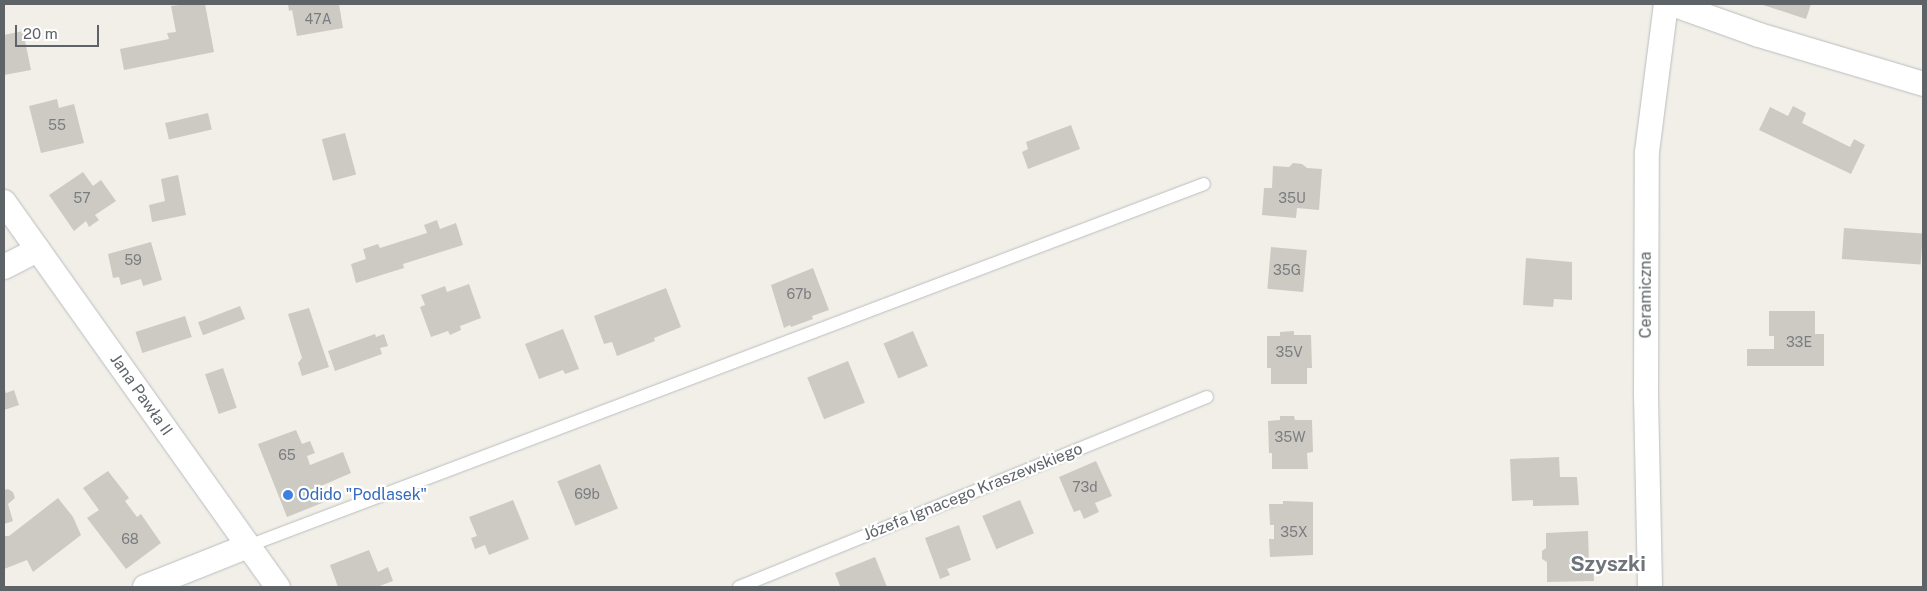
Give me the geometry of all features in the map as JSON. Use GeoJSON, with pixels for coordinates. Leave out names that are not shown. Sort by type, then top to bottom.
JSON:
{"type":"FeatureCollection","features":[{"type":"Feature","properties":{"kind":"street","name":"Ceramiczna"},"geometry":{"type":"LineString","coordinates":[[1650,587],[1646,390],[1647,152],[1666,4]]}},
{"type":"Feature","properties":{"kind":"street"},"geometry":{"type":"LineString","coordinates":[[1672,4],[1759,35],[1923,84]]}},
{"type":"Feature","properties":{"kind":"street","name":"Jana Pawła II"},"geometry":{"type":"LineString","coordinates":[[4,202],[278,587]]}},
{"type":"Feature","properties":{"kind":"street"},"geometry":{"type":"LineString","coordinates":[[4,268],[38,250]]}},
{"type":"Feature","properties":{"kind":"street"},"geometry":{"type":"LineString","coordinates":[[145,587],[248,546]]}},
{"type":"Feature","properties":{"kind":"lane"},"geometry":{"type":"LineString","coordinates":[[248,546],[1204,184]]}},
{"type":"Feature","properties":{"kind":"lane","name":"Józefa Ignacego Kraszewskiego"},"geometry":{"type":"LineString","coordinates":[[738,587],[1207,397]]}},
{"type":"Feature","properties":{"kind":"building"},"geometry":{"type":"Polygon","coordinates":[[[205,4],[214,52],[124,70],[120,49],[169,39],[167,33],[176,32],[171,6],[205,4]]]}},
{"type":"Feature","properties":{"kind":"building"},"geometry":{"type":"Polygon","coordinates":[[[288,4],[339,4],[343,28],[297,36],[292,10],[289,11],[288,4]]]}},
{"type":"Feature","properties":{"kind":"building"},"geometry":{"type":"Polygon","coordinates":[[[1760,4],[1811,4],[1806,19],[1760,4]]]}},
{"type":"Feature","properties":{"kind":"building"},"geometry":{"type":"Polygon","coordinates":[[[23,31],[31,70],[4,75],[4,35],[23,31]]]}},
{"type":"Feature","properties":{"kind":"building"},"geometry":{"type":"Polygon","coordinates":[[[57,99],[59,108],[74,104],[84,143],[41,153],[29,106],[57,99]]]}},
{"type":"Feature","properties":{"kind":"building"},"geometry":{"type":"Polygon","coordinates":[[[1793,106],[1806,113],[1802,123],[1850,147],[1854,139],[1865,145],[1851,174],[1759,130],[1770,107],[1788,116],[1793,106]]]}},
{"type":"Feature","properties":{"kind":"building"},"geometry":{"type":"Polygon","coordinates":[[[208,113],[212,130],[169,139],[165,123],[208,113]]]}},
{"type":"Feature","properties":{"kind":"building"},"geometry":{"type":"Polygon","coordinates":[[[1071,125],[1080,149],[1028,169],[1022,152],[1028,149],[1026,142],[1071,125]]]}},
{"type":"Feature","properties":{"kind":"building"},"geometry":{"type":"Polygon","coordinates":[[[345,133],[356,175],[333,181],[322,139],[345,133]]]}},
{"type":"Feature","properties":{"kind":"building"},"geometry":{"type":"Polygon","coordinates":[[[1293,163],[1302,164],[1307,168],[1322,169],[1319,210],[1297,208],[1296,218],[1262,215],[1264,188],[1272,188],[1273,166],[1289,167],[1293,163]]]}},
{"type":"Feature","properties":{"kind":"building"},"geometry":{"type":"Polygon","coordinates":[[[83,172],[93,186],[101,180],[116,201],[95,215],[99,220],[89,227],[86,221],[74,231],[49,195],[83,172]]]}},
{"type":"Feature","properties":{"kind":"building"},"geometry":{"type":"Polygon","coordinates":[[[178,175],[186,215],[152,222],[149,205],[165,201],[161,179],[178,175]]]}},
{"type":"Feature","properties":{"kind":"building"},"geometry":{"type":"Polygon","coordinates":[[[437,220],[440,229],[456,223],[463,245],[403,264],[404,268],[356,283],[351,264],[366,259],[363,249],[378,244],[380,248],[427,233],[424,225],[437,220]]]}},
{"type":"Feature","properties":{"kind":"building"},"geometry":{"type":"Polygon","coordinates":[[[1844,228],[1923,234],[1921,264],[1842,259],[1844,228]]]}},
{"type":"Feature","properties":{"kind":"building"},"geometry":{"type":"Polygon","coordinates":[[[151,242],[162,280],[143,286],[141,279],[121,285],[119,277],[113,278],[108,254],[151,242]]]}},
{"type":"Feature","properties":{"kind":"building"},"geometry":{"type":"Polygon","coordinates":[[[1271,247],[1307,250],[1303,292],[1267,289],[1271,247]]]}},
{"type":"Feature","properties":{"kind":"building"},"geometry":{"type":"Polygon","coordinates":[[[1526,258],[1572,262],[1572,300],[1554,299],[1553,307],[1523,305],[1526,258]]]}},
{"type":"Feature","properties":{"kind":"building"},"geometry":{"type":"Polygon","coordinates":[[[813,268],[829,310],[812,316],[813,319],[784,328],[771,285],[813,268]]]}},
{"type":"Feature","properties":{"kind":"building"},"geometry":{"type":"Polygon","coordinates":[[[469,284],[481,318],[460,326],[461,330],[450,335],[448,331],[431,337],[420,307],[425,305],[421,295],[445,286],[447,292],[469,284]]]}},
{"type":"Feature","properties":{"kind":"building"},"geometry":{"type":"Polygon","coordinates":[[[666,288],[681,327],[654,338],[655,341],[617,356],[612,342],[604,344],[594,316],[666,288]]]}},
{"type":"Feature","properties":{"kind":"building"},"geometry":{"type":"Polygon","coordinates":[[[240,306],[245,319],[203,335],[198,322],[240,306]]]}},
{"type":"Feature","properties":{"kind":"building"},"geometry":{"type":"Polygon","coordinates":[[[309,308],[329,367],[302,376],[298,363],[302,358],[288,314],[309,308]]]}},
{"type":"Feature","properties":{"kind":"building"},"geometry":{"type":"Polygon","coordinates":[[[1769,311],[1815,311],[1815,334],[1824,334],[1824,366],[1747,366],[1747,349],[1774,349],[1774,336],[1769,336],[1769,311]]]}},
{"type":"Feature","properties":{"kind":"building"},"geometry":{"type":"Polygon","coordinates":[[[185,316],[192,337],[142,353],[136,332],[185,316]]]}},
{"type":"Feature","properties":{"kind":"building"},"geometry":{"type":"Polygon","coordinates":[[[563,329],[579,369],[565,374],[563,370],[539,379],[525,344],[563,329]]]}},
{"type":"Feature","properties":{"kind":"building"},"geometry":{"type":"Polygon","coordinates":[[[913,331],[928,366],[898,378],[884,344],[913,331]]]}},
{"type":"Feature","properties":{"kind":"building"},"geometry":{"type":"Polygon","coordinates":[[[1294,331],[1294,335],[1311,335],[1312,368],[1307,368],[1307,384],[1271,384],[1271,368],[1267,368],[1267,336],[1280,336],[1280,332],[1294,331]]]}},
{"type":"Feature","properties":{"kind":"building"},"geometry":{"type":"Polygon","coordinates":[[[375,334],[376,337],[384,334],[388,346],[380,348],[382,354],[335,371],[328,351],[375,334]]]}},
{"type":"Feature","properties":{"kind":"building"},"geometry":{"type":"Polygon","coordinates":[[[848,361],[865,403],[824,419],[807,377],[848,361]]]}},
{"type":"Feature","properties":{"kind":"building"},"geometry":{"type":"Polygon","coordinates":[[[223,368],[237,408],[219,414],[205,374],[223,368]]]}},
{"type":"Feature","properties":{"kind":"building"},"geometry":{"type":"Polygon","coordinates":[[[4,387],[6,393],[14,390],[19,405],[4,410],[4,387]]]}},
{"type":"Feature","properties":{"kind":"building"},"geometry":{"type":"Polygon","coordinates":[[[1280,416],[1294,416],[1295,420],[1312,420],[1313,452],[1307,453],[1308,469],[1272,469],[1272,453],[1269,453],[1268,421],[1280,420],[1280,416]]]}},
{"type":"Feature","properties":{"kind":"building"},"geometry":{"type":"Polygon","coordinates":[[[296,430],[302,444],[310,441],[315,453],[307,456],[310,465],[343,452],[351,473],[321,486],[327,501],[287,517],[258,444],[296,430]]]}},
{"type":"Feature","properties":{"kind":"building"},"geometry":{"type":"Polygon","coordinates":[[[1559,457],[1560,477],[1577,477],[1579,505],[1533,506],[1533,500],[1512,501],[1510,459],[1559,457]]]}},
{"type":"Feature","properties":{"kind":"building"},"geometry":{"type":"Polygon","coordinates":[[[1096,461],[1112,496],[1095,503],[1099,512],[1084,519],[1080,510],[1074,512],[1059,477],[1096,461]]]}},
{"type":"Feature","properties":{"kind":"building"},"geometry":{"type":"Polygon","coordinates":[[[600,464],[618,509],[575,526],[557,481],[600,464]]]}},
{"type":"Feature","properties":{"kind":"building"},"geometry":{"type":"Polygon","coordinates":[[[108,471],[129,498],[125,501],[137,517],[141,514],[161,543],[126,569],[87,518],[99,510],[83,488],[108,471]]]}},
{"type":"Feature","properties":{"kind":"building"},"geometry":{"type":"Polygon","coordinates":[[[8,489],[13,492],[15,498],[8,504],[13,521],[4,524],[4,490],[8,489]]]}},
{"type":"Feature","properties":{"kind":"building"},"geometry":{"type":"Polygon","coordinates":[[[58,498],[73,517],[81,535],[33,572],[27,560],[4,569],[4,536],[9,536],[58,498]]]}},
{"type":"Feature","properties":{"kind":"building"},"geometry":{"type":"Polygon","coordinates":[[[513,500],[529,539],[489,555],[485,545],[475,549],[471,538],[477,536],[469,517],[513,500]]]}},
{"type":"Feature","properties":{"kind":"building"},"geometry":{"type":"Polygon","coordinates":[[[1020,500],[1034,533],[996,549],[982,516],[1020,500]]]}},
{"type":"Feature","properties":{"kind":"building"},"geometry":{"type":"Polygon","coordinates":[[[1283,501],[1313,502],[1313,555],[1270,557],[1269,539],[1274,539],[1274,525],[1270,525],[1269,504],[1283,504],[1283,501]]]}},
{"type":"Feature","properties":{"kind":"building"},"geometry":{"type":"Polygon","coordinates":[[[959,525],[971,560],[947,569],[950,575],[940,579],[925,538],[959,525]]]}},
{"type":"Feature","properties":{"kind":"building"},"geometry":{"type":"Polygon","coordinates":[[[1588,531],[1589,563],[1593,563],[1594,581],[1547,582],[1547,562],[1542,559],[1542,551],[1546,548],[1546,533],[1588,531]]]}},
{"type":"Feature","properties":{"kind":"building"},"geometry":{"type":"Polygon","coordinates":[[[369,550],[378,572],[388,567],[393,581],[377,587],[338,587],[330,565],[369,550]]]}},
{"type":"Feature","properties":{"kind":"building"},"geometry":{"type":"Polygon","coordinates":[[[875,557],[887,587],[836,587],[840,586],[835,573],[875,557]]]}},
{"type":"Feature","properties":{"kind":"place","name":"Odido \"Podlasek\""},"geometry":{"type":"Point","coordinates":[288,495]}},
{"type":"Feature","properties":{"kind":"district","name":"Szyszki"},"geometry":{"type":"Point","coordinates":[1608,564]}}]}
